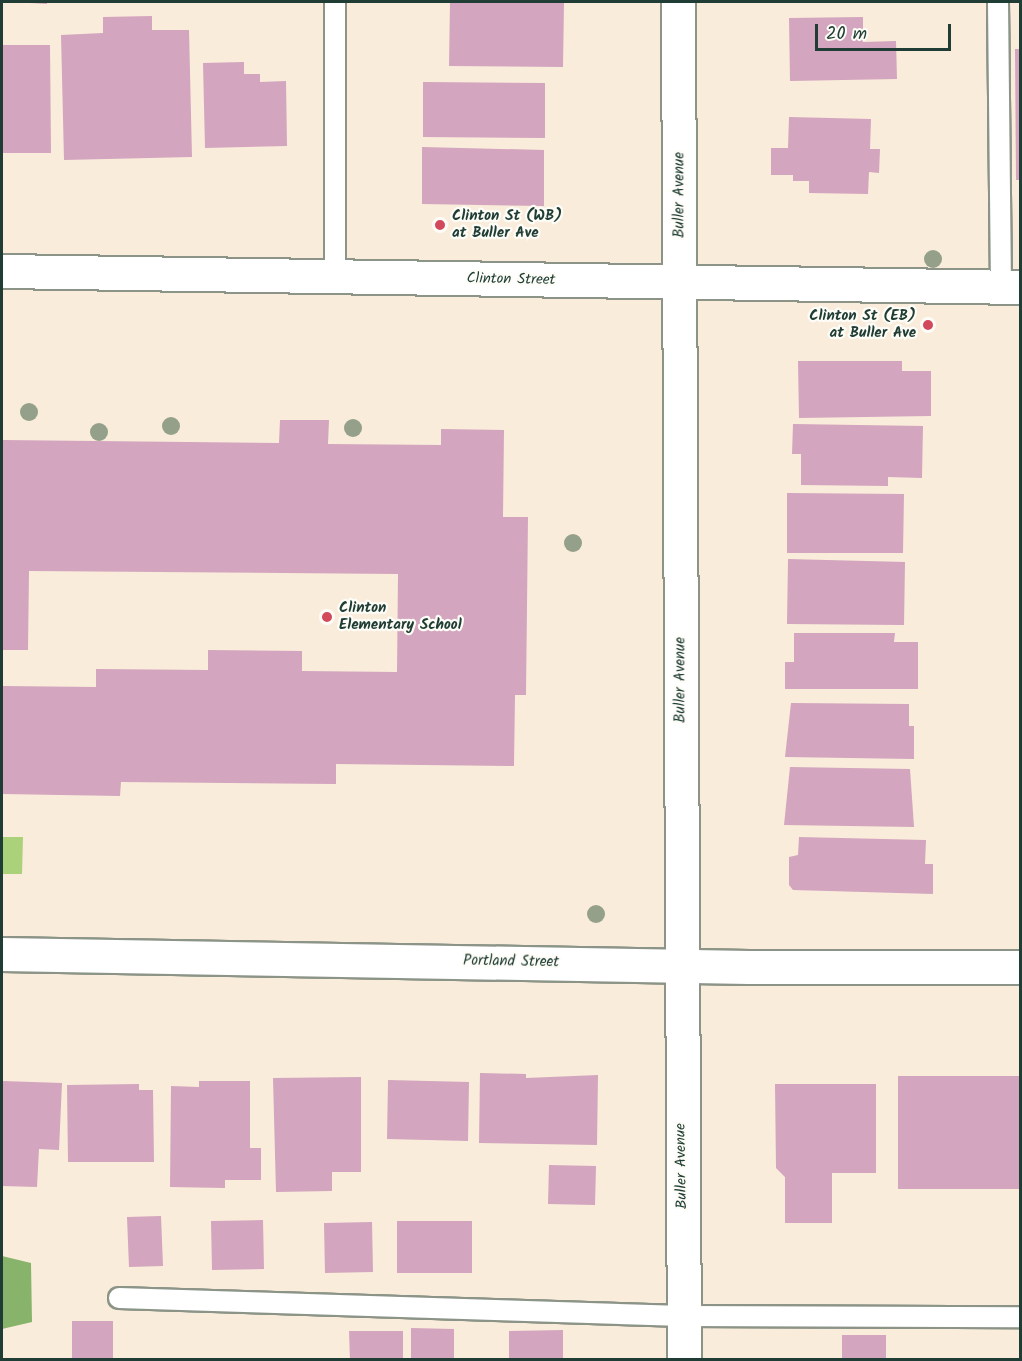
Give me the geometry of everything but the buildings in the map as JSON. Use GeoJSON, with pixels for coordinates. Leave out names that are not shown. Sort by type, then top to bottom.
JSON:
{"type":"FeatureCollection","features":[{"type":"Feature","properties":{"kind":"street","name":"Buller Avenue"},"geometry":{"type":"LineString","coordinates":[[678,2],[680,965],[684,1359]]}},
{"type":"Feature","properties":{"kind":"street","name":"Clinton Street"},"geometry":{"type":"LineString","coordinates":[[2,271],[1011,288]]}},
{"type":"Feature","properties":{"kind":"street","name":"Portland Street"},"geometry":{"type":"LineString","coordinates":[[2,954],[680,965],[1020,967]]}},
{"type":"Feature","properties":{"kind":"lane"},"geometry":{"type":"LineString","coordinates":[[335,2],[335,278]]}},
{"type":"Feature","properties":{"kind":"lane"},"geometry":{"type":"LineString","coordinates":[[998,2],[1011,288]]}},
{"type":"Feature","properties":{"kind":"lane"},"geometry":{"type":"LineString","coordinates":[[118,1298],[683,1316],[1020,1317]]}},
{"type":"Feature","properties":{"kind":"green space"},"geometry":{"type":"Polygon","coordinates":[[[2,837],[23,837],[22,874],[2,874],[2,837]]]}},
{"type":"Feature","properties":{"kind":"green space"},"geometry":{"type":"Polygon","coordinates":[[[2,1256],[31,1263],[32,1322],[2,1329],[2,1256]]]}},
{"type":"Feature","properties":{"kind":"place","name":"Clinton St (WB) at Buller Ave"},"geometry":{"type":"Point","coordinates":[440,225]}},
{"type":"Feature","properties":{"kind":"place","name":"Clinton St (EB) at Buller Ave"},"geometry":{"type":"Point","coordinates":[928,325]}},
{"type":"Feature","properties":{"kind":"place","name":"Clinton Elementary School"},"geometry":{"type":"Point","coordinates":[327,617]}}]}
